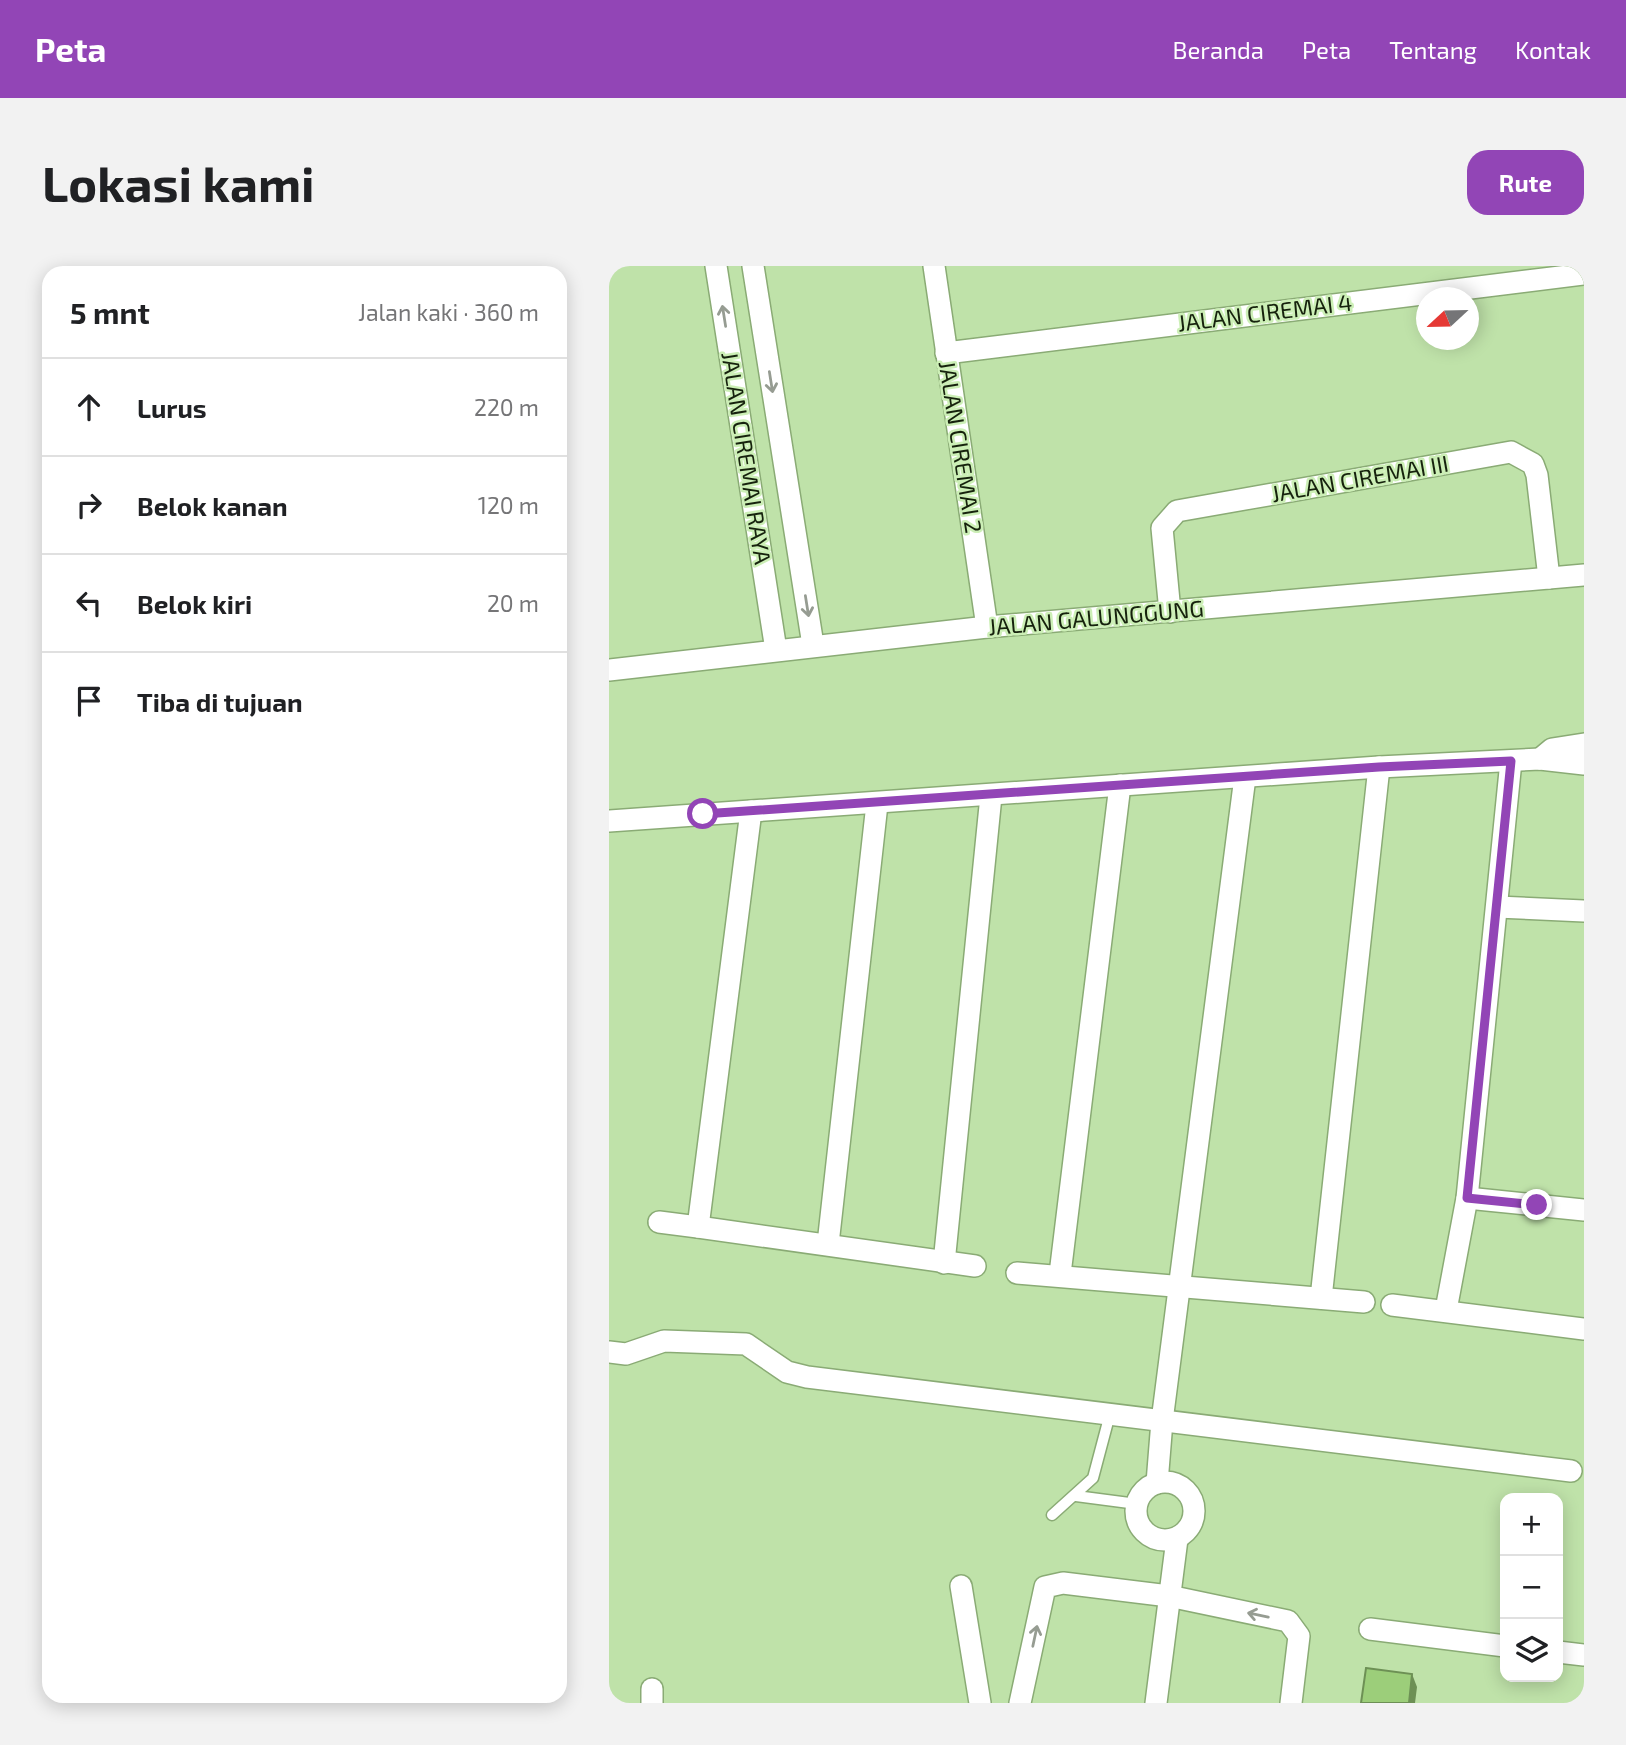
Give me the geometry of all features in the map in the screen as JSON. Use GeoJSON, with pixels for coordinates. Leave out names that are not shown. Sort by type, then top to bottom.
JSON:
{"type":"FeatureCollection","features":[{"type":"Feature","properties":{"kind":"street","name":"JALAN CIREMAI RAYA"},"geometry":{"type":"LineString","coordinates":[[716,266],[776,650]]}},
{"type":"Feature","properties":{"kind":"street","name":"JALAN CIREMAI RAYA"},"geometry":{"type":"LineString","coordinates":[[753,266],[813,645]]}},
{"type":"Feature","properties":{"kind":"street","name":"JALAN CIREMAI 2"},"geometry":{"type":"LineString","coordinates":[[934,266],[987,627]]}},
{"type":"Feature","properties":{"kind":"street","name":"JALAN CIREMAI 4"},"geometry":{"type":"LineString","coordinates":[[946,353],[1584,274]]}},
{"type":"Feature","properties":{"kind":"street"},"geometry":{"type":"LineString","coordinates":[[741,425],[777,420]]}},
{"type":"Feature","properties":{"kind":"street","name":"JALAN CIREMAI III"},"geometry":{"type":"LineString","coordinates":[[1170,612],[1162,528],[1177,511],[1511,452],[1533,464],[1537,475],[1549,578]]}},
{"type":"Feature","properties":{"kind":"street","name":"JALAN GALUNGGUNG"},"geometry":{"type":"LineString","coordinates":[[609,670],[987,627],[1584,575]]}},
{"type":"Feature","properties":{"kind":"street"},"geometry":{"type":"LineString","coordinates":[[1540,759],[1552,749],[1584,744]]}},
{"type":"Feature","properties":{"kind":"street"},"geometry":{"type":"LineString","coordinates":[[609,821],[1379,767],[1540,759],[1584,764]]}},
{"type":"Feature","properties":{"kind":"street"},"geometry":{"type":"LineString","coordinates":[[1446,1310],[1467,1198],[1511,761]]}},
{"type":"Feature","properties":{"kind":"street"},"geometry":{"type":"LineString","coordinates":[[1321,1298],[1379,767]]}},
{"type":"Feature","properties":{"kind":"street"},"geometry":{"type":"LineString","coordinates":[[1157,1482],[1162,1421],[1245,776]]}},
{"type":"Feature","properties":{"kind":"street"},"geometry":{"type":"LineString","coordinates":[[1060,1274],[1120,785]]}},
{"type":"Feature","properties":{"kind":"street"},"geometry":{"type":"LineString","coordinates":[[944,1263],[991,796]]}},
{"type":"Feature","properties":{"kind":"street"},"geometry":{"type":"LineString","coordinates":[[828,1244],[877,804]]}},
{"type":"Feature","properties":{"kind":"street"},"geometry":{"type":"LineString","coordinates":[[698,1227],[751,811]]}},
{"type":"Feature","properties":{"kind":"street"},"geometry":{"type":"LineString","coordinates":[[1497,906],[1584,911]]}},
{"type":"Feature","properties":{"kind":"street"},"geometry":{"type":"LineString","coordinates":[[1467,1198],[1584,1210]]}},
{"type":"Feature","properties":{"kind":"street"},"geometry":{"type":"LineString","coordinates":[[659,1223],[975,1266]]}},
{"type":"Feature","properties":{"kind":"street"},"geometry":{"type":"LineString","coordinates":[[1017,1273],[1060,1274],[1364,1302]]}},
{"type":"Feature","properties":{"kind":"street"},"geometry":{"type":"LineString","coordinates":[[1392,1305],[1584,1329]]}},
{"type":"Feature","properties":{"kind":"street"},"geometry":{"type":"LineString","coordinates":[[609,1352],[626,1354],[663,1341],[746,1345],[787,1372],[807,1377],[1571,1471]]}},
{"type":"Feature","properties":{"kind":"street"},"geometry":{"type":"LineString","coordinates":[[1157,1482],[1175,1483],[1189,1493],[1195,1510],[1190,1527],[1177,1539],[1161,1540],[1147,1534],[1138,1520],[1137,1504],[1144,1490],[1157,1482]]}},
{"type":"Feature","properties":{"kind":"street"},"geometry":{"type":"LineString","coordinates":[[1156,1703],[1177,1539]]}},
{"type":"Feature","properties":{"kind":"street"},"geometry":{"type":"LineString","coordinates":[[1020,1703],[1045,1587],[1063,1583],[1169,1596],[1288,1621],[1299,1636],[1291,1703]]}},
{"type":"Feature","properties":{"kind":"street"},"geometry":{"type":"LineString","coordinates":[[961,1586],[980,1703]]}},
{"type":"Feature","properties":{"kind":"street"},"geometry":{"type":"LineString","coordinates":[[1370,1629],[1500,1645]]}},
{"type":"Feature","properties":{"kind":"street"},"geometry":{"type":"LineString","coordinates":[[1563,1653],[1584,1655]]}},
{"type":"Feature","properties":{"kind":"lane"},"geometry":{"type":"LineString","coordinates":[[1052,1515],[1093,1478],[1109,1414]]}},
{"type":"Feature","properties":{"kind":"lane"},"geometry":{"type":"LineString","coordinates":[[1076,1496],[1137,1504]]}},
{"type":"Feature","properties":{"kind":"building"},"geometry":{"type":"Polygon","coordinates":[[[1366,1668],[1412,1674],[1409,1703],[1361,1703],[1366,1668]]]}},
{"type":"Feature","properties":{"kind":"route"},"geometry":{"type":"LineString","coordinates":[[703,814],[1379,767],[1511,761],[1467,1198],[1537,1205]]}}]}
